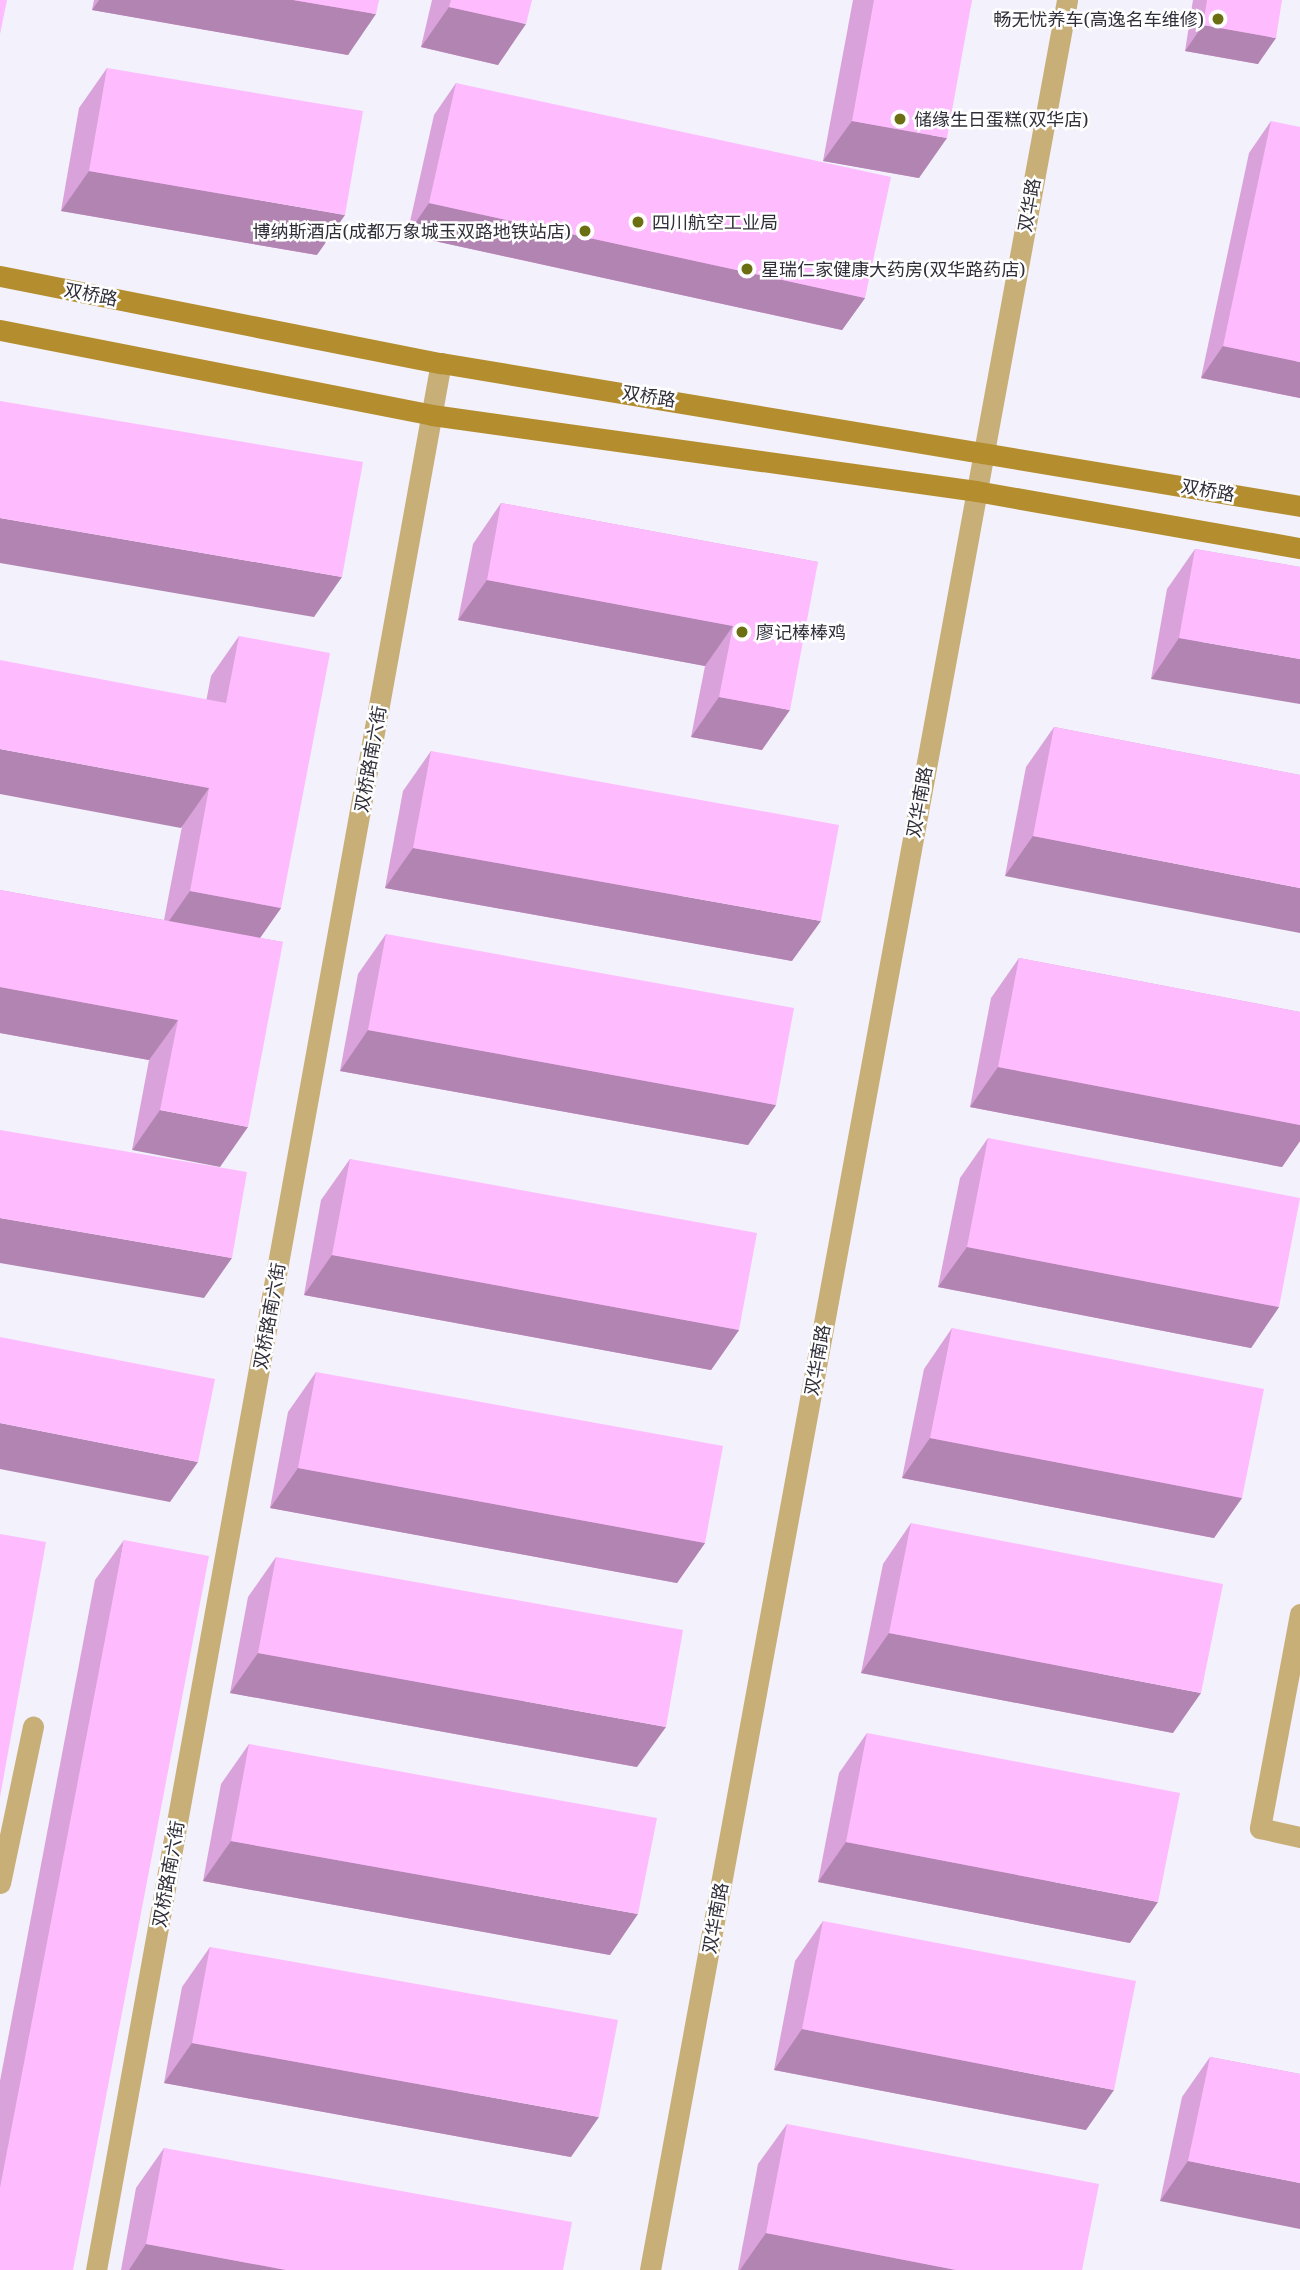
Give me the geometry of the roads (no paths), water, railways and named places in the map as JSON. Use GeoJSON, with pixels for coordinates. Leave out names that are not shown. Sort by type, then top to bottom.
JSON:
{"type":"FeatureCollection","features":[{"type":"Feature","properties":{"kind":"main road","name":"双桥路"},"geometry":{"type":"LineString","coordinates":[[0,276],[441,363],[984,450],[1300,506]]}},
{"type":"Feature","properties":{"kind":"main road"},"geometry":{"type":"LineString","coordinates":[[0,330],[432,415],[976,491],[1300,548]]}},
{"type":"Feature","properties":{"kind":"street","name":"双华路"},"geometry":{"type":"LineString","coordinates":[[984,450],[1067,0]]}},
{"type":"Feature","properties":{"kind":"street","name":"双桥路南六街"},"geometry":{"type":"LineString","coordinates":[[96,2270],[441,363]]}},
{"type":"Feature","properties":{"kind":"street","name":"双华南路"},"geometry":{"type":"LineString","coordinates":[[650,2270],[984,450]]}},
{"type":"Feature","properties":{"kind":"street"},"geometry":{"type":"LineString","coordinates":[[1300,1614],[1261,1828],[1300,1837]]}},
{"type":"Feature","properties":{"kind":"street"},"geometry":{"type":"LineString","coordinates":[[0,1883],[33,1726]]}},
{"type":"Feature","properties":{"kind":"place","name":"畅无忧养车(高逸名车维修)"},"geometry":{"type":"Point","coordinates":[1218,19]}},
{"type":"Feature","properties":{"kind":"place","name":"储缘生日蛋糕(双华店)"},"geometry":{"type":"Point","coordinates":[900,119]}},
{"type":"Feature","properties":{"kind":"place","name":"四川航空工业局"},"geometry":{"type":"Point","coordinates":[638,222]}},
{"type":"Feature","properties":{"kind":"place","name":"博纳斯酒店(成都万象城玉双路地铁站店)"},"geometry":{"type":"Point","coordinates":[585,231]}},
{"type":"Feature","properties":{"kind":"place","name":"星瑞仁家健康大药房(双华路药店)"},"geometry":{"type":"Point","coordinates":[747,269]}},
{"type":"Feature","properties":{"kind":"place","name":"廖记棒棒鸡"},"geometry":{"type":"Point","coordinates":[742,632]}}]}
